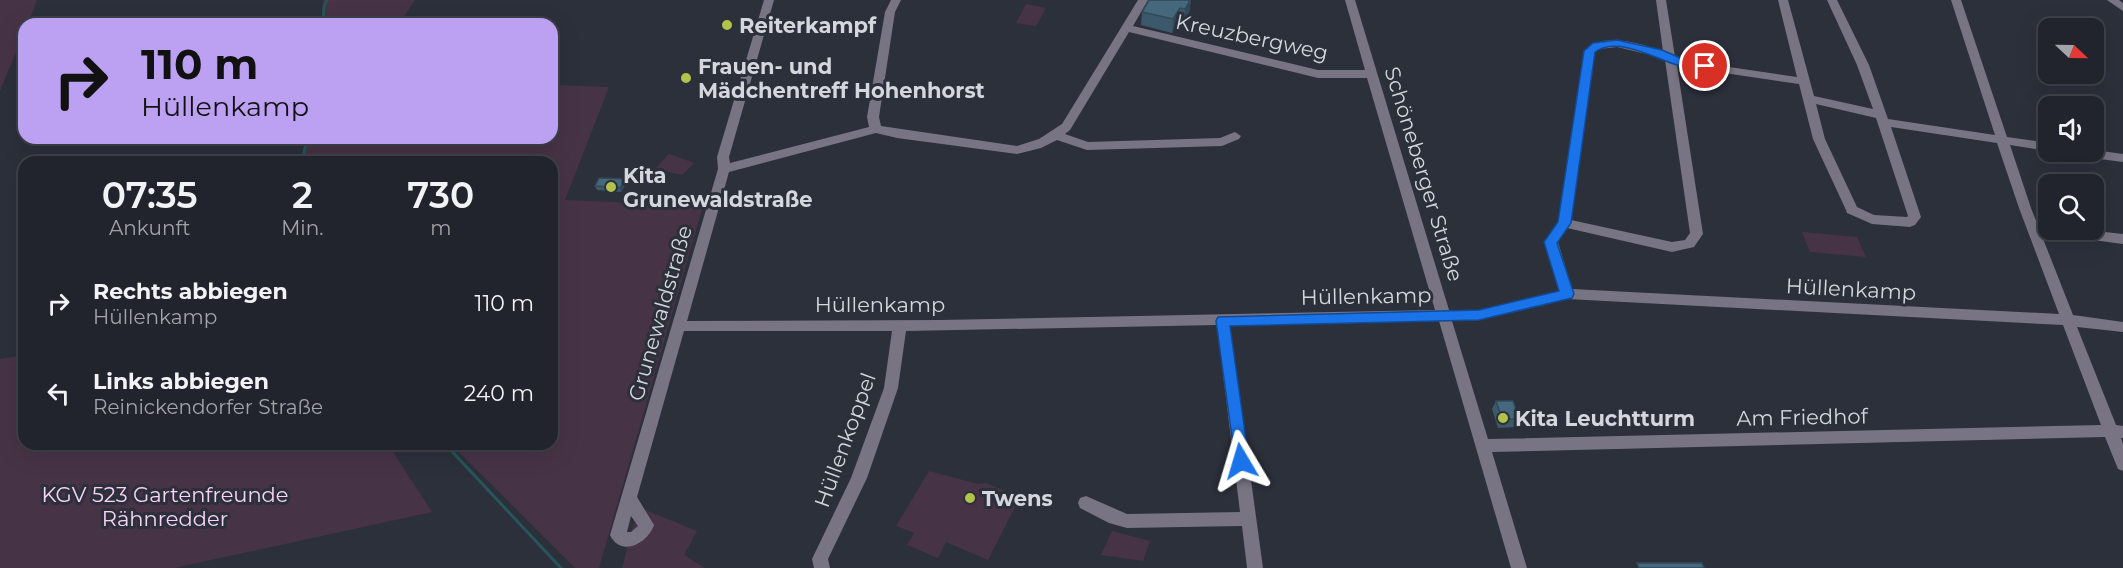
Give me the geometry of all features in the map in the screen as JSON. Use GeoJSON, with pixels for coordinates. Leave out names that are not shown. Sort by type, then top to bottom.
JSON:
{"type":"FeatureCollection","features":[{"type":"Feature","properties":{"kind":"street","name":"Grunewaldstraße"},"geometry":{"type":"LineString","coordinates":[[629,500],[724,169],[723,157],[769,0]]}},
{"type":"Feature","properties":{"kind":"street"},"geometry":{"type":"LineString","coordinates":[[875,129],[873,117],[890,12],[896,0]]}},
{"type":"Feature","properties":{"kind":"street"},"geometry":{"type":"LineString","coordinates":[[724,169],[875,129],[955,143],[1017,150],[1030,147],[1057,136],[1066,127],[1143,0]]}},
{"type":"Feature","properties":{"kind":"street","name":"Schöneberger Straße"},"geometry":{"type":"LineString","coordinates":[[1350,0],[1519,568]]}},
{"type":"Feature","properties":{"kind":"street"},"geometry":{"type":"LineString","coordinates":[[1564,223],[1672,246],[1689,244],[1697,234],[1661,0]]}},
{"type":"Feature","properties":{"kind":"street"},"geometry":{"type":"LineString","coordinates":[[1783,0],[1802,81],[1825,154],[1852,210],[1872,219],[1910,222],[1915,217],[1882,118],[1863,65],[1832,0]]}},
{"type":"Feature","properties":{"kind":"street"},"geometry":{"type":"LineString","coordinates":[[1956,0],[2032,226],[2068,320],[2116,432],[2123,464]]}},
{"type":"Feature","properties":{"kind":"street"},"geometry":{"type":"LineString","coordinates":[[2112,0],[2123,8]]}},
{"type":"Feature","properties":{"kind":"street","name":"Kreuzbergweg"},"geometry":{"type":"LineString","coordinates":[[1126,28],[1318,74],[1372,74]]}},
{"type":"Feature","properties":{"kind":"street"},"geometry":{"type":"LineString","coordinates":[[1567,294],[1551,242],[1564,223],[1590,51],[1597,46],[1617,44],[1670,57],[1680,63],[1802,81]]}},
{"type":"Feature","properties":{"kind":"street"},"geometry":{"type":"LineString","coordinates":[[1809,99],[1882,118],[2038,146]]}},
{"type":"Feature","properties":{"kind":"street"},"geometry":{"type":"LineString","coordinates":[[1057,136],[1087,146],[1222,142],[1236,136]]}},
{"type":"Feature","properties":{"kind":"street"},"geometry":{"type":"LineString","coordinates":[[2104,156],[2123,158]]}},
{"type":"Feature","properties":{"kind":"street"},"geometry":{"type":"LineString","coordinates":[[2032,226],[2038,227]]}},
{"type":"Feature","properties":{"kind":"street"},"geometry":{"type":"LineString","coordinates":[[2104,236],[2123,239]]}},
{"type":"Feature","properties":{"kind":"street","name":"Hüllenkamp"},"geometry":{"type":"LineString","coordinates":[[678,326],[1223,321],[1479,315],[1567,294],[2068,320],[2123,327]]}},
{"type":"Feature","properties":{"kind":"street"},"geometry":{"type":"LineString","coordinates":[[1223,321],[1255,568]]}},
{"type":"Feature","properties":{"kind":"street","name":"Hüllenkoppel"},"geometry":{"type":"LineString","coordinates":[[822,568],[820,559],[859,478],[891,388],[900,324]]}},
{"type":"Feature","properties":{"kind":"street","name":"Am Friedhof"},"geometry":{"type":"LineString","coordinates":[[1483,446],[2116,432]]}},
{"type":"Feature","properties":{"kind":"street"},"geometry":{"type":"LineString","coordinates":[[1086,503],[1115,518],[1127,521],[1248,519]]}},
{"type":"Feature","properties":{"kind":"green space"},"geometry":{"type":"Polygon","coordinates":[[[0,0],[37,0],[30,18],[18,18],[18,48],[0,91],[0,0]]]}},
{"type":"Feature","properties":{"kind":"green space"},"geometry":{"type":"Polygon","coordinates":[[[323,0],[415,0],[403,18],[322,18],[323,0]]]}},
{"type":"Feature","properties":{"kind":"green space"},"geometry":{"type":"Polygon","coordinates":[[[1026,4],[1046,8],[1036,26],[1016,23],[1026,4]]]}},
{"type":"Feature","properties":{"kind":"green space"},"geometry":{"type":"Polygon","coordinates":[[[558,85],[609,87],[565,200],[703,206],[599,568],[575,568],[457,450],[558,450],[558,156],[305,156],[306,144],[558,144],[558,85]]]}},
{"type":"Feature","properties":{"kind":"green space"},"geometry":{"type":"Polygon","coordinates":[[[669,154],[694,163],[682,175],[655,169],[669,154]]]}},
{"type":"Feature","properties":{"kind":"green space"},"geometry":{"type":"Polygon","coordinates":[[[1802,232],[1857,237],[1866,257],[1810,252],[1802,232]]]}},
{"type":"Feature","properties":{"kind":"green space","name":"KGV 523 Gartenfreunde Rähnredder"},"geometry":{"type":"Polygon","coordinates":[[[18,356],[18,450],[392,450],[432,512],[174,568],[0,568],[0,359],[18,356]]]}},
{"type":"Feature","properties":{"kind":"green space"},"geometry":{"type":"Polygon","coordinates":[[[929,471],[978,484],[986,483],[1020,497],[988,560],[946,542],[938,558],[907,545],[914,533],[896,526],[929,471]]]}},
{"type":"Feature","properties":{"kind":"green space"},"geometry":{"type":"Polygon","coordinates":[[[638,507],[697,531],[684,555],[705,568],[622,568],[638,507]]]}},
{"type":"Feature","properties":{"kind":"green space"},"geometry":{"type":"Polygon","coordinates":[[[1112,531],[1150,541],[1143,561],[1101,555],[1112,531]]]}},
{"type":"Feature","properties":{"kind":"building"},"geometry":{"type":"Polygon","coordinates":[[[1149,0],[1190,0],[1185,9],[1180,8],[1173,19],[1142,12],[1149,0]]]}},
{"type":"Feature","properties":{"kind":"building"},"geometry":{"type":"Polygon","coordinates":[[[599,178],[624,179],[620,188],[595,186],[599,178]]]}},
{"type":"Feature","properties":{"kind":"building"},"geometry":{"type":"Polygon","coordinates":[[[1496,401],[1513,401],[1519,419],[1502,419],[1496,401]]]}},
{"type":"Feature","properties":{"kind":"building"},"geometry":{"type":"Polygon","coordinates":[[[1637,563],[1702,563],[1704,568],[1639,568],[1637,563]]]}},
{"type":"Feature","properties":{"kind":"waterway"},"geometry":{"type":"LineString","coordinates":[[323,18],[327,0]]}},
{"type":"Feature","properties":{"kind":"waterway"},"geometry":{"type":"LineString","coordinates":[[303,156],[306,144]]}},
{"type":"Feature","properties":{"kind":"waterway"},"geometry":{"type":"LineString","coordinates":[[451,450],[561,568]]}},
{"type":"Feature","properties":{"kind":"place","name":"Reiterkampf"},"geometry":{"type":"Point","coordinates":[727,25]}},
{"type":"Feature","properties":{"kind":"place","name":"Frauen- und Mädchentreff Hohenhorst"},"geometry":{"type":"Point","coordinates":[686,78]}},
{"type":"Feature","properties":{"kind":"place","name":"Kita Grunewaldstraße"},"geometry":{"type":"Point","coordinates":[611,187]}},
{"type":"Feature","properties":{"kind":"place","name":"Kita Leuchtturm"},"geometry":{"type":"Point","coordinates":[1503,418]}},
{"type":"Feature","properties":{"kind":"place","name":"Twens"},"geometry":{"type":"Point","coordinates":[970,498]}},
{"type":"Feature","properties":{"kind":"route"},"geometry":{"type":"LineString","coordinates":[[1241,461],[1223,321],[1479,315],[1567,294],[1551,242],[1564,223],[1590,51],[1597,46],[1617,44],[1658,53],[1680,63],[1705,66]]}}]}
